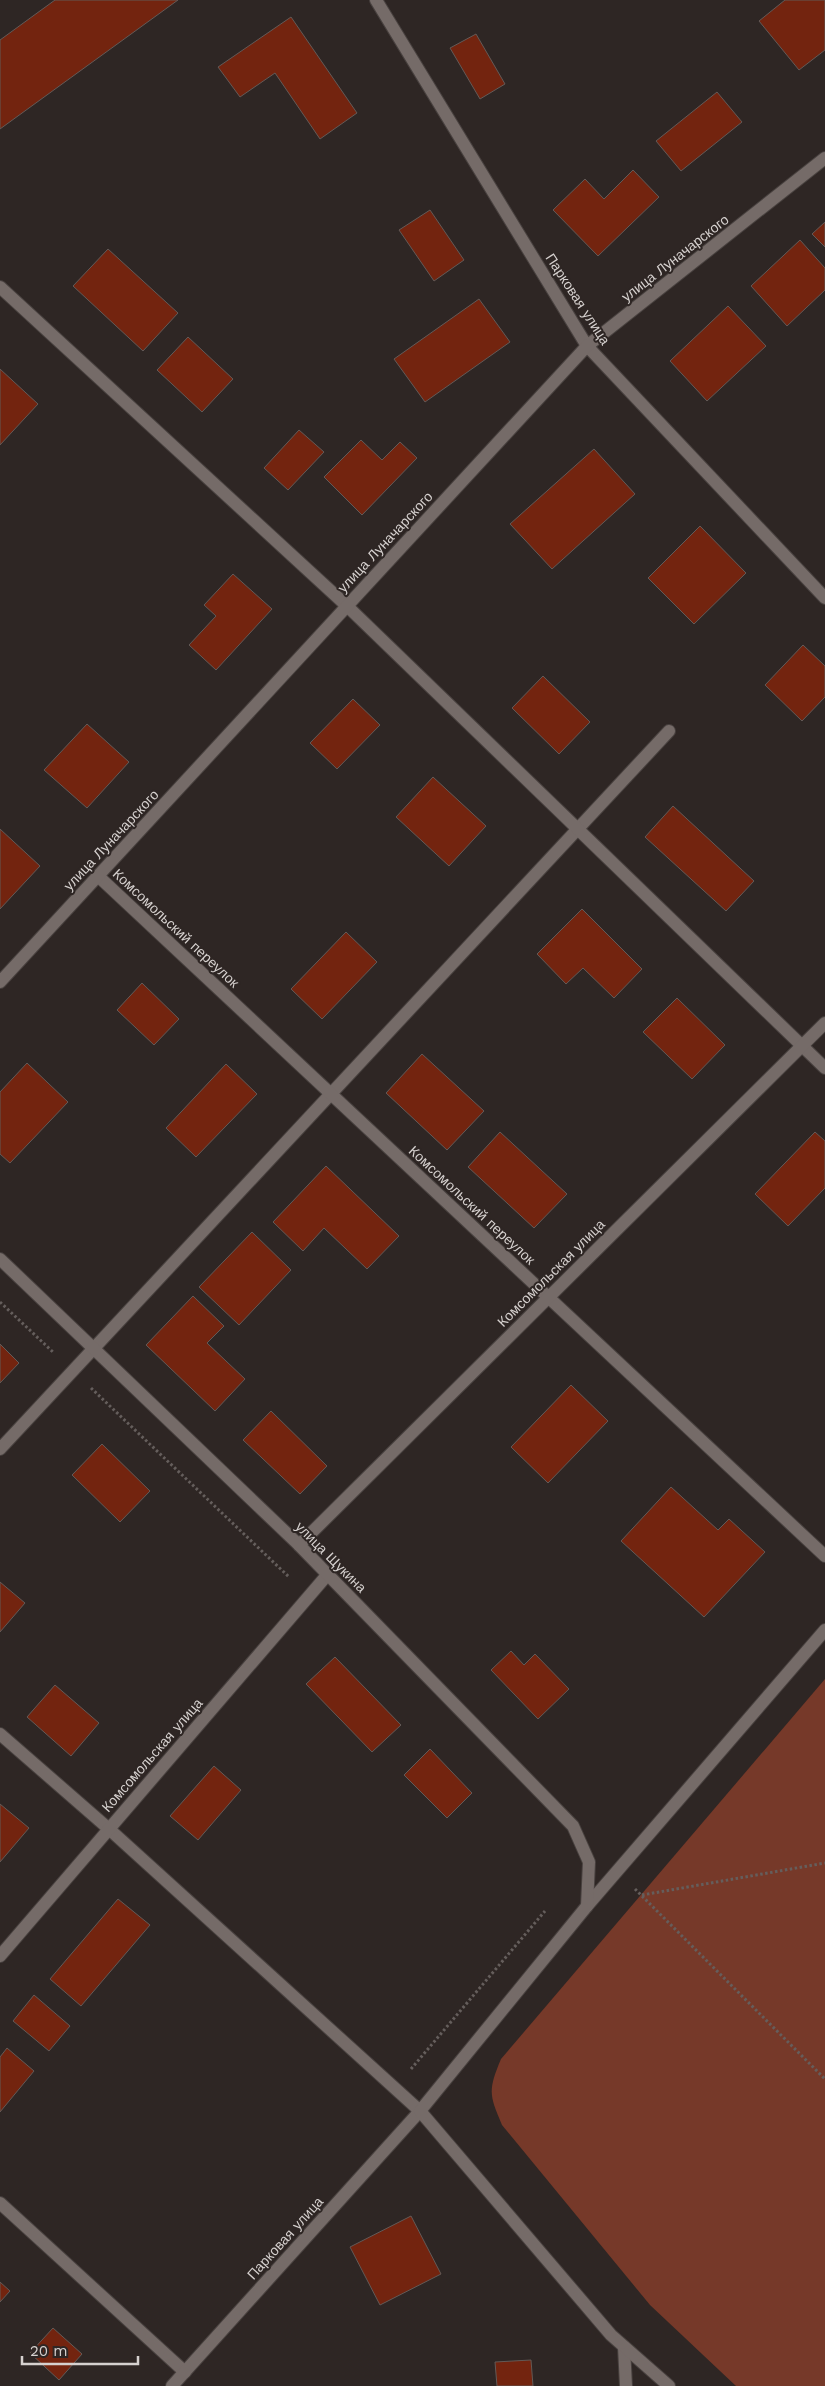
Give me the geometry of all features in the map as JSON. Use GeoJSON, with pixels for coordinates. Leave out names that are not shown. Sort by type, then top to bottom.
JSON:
{"type":"FeatureCollection","features":[{"type":"Feature","properties":{"kind":"street","name":"Парковая улица"},"geometry":{"type":"LineString","coordinates":[[376,0],[587,346],[825,598]]}},
{"type":"Feature","properties":{"kind":"street","name":"улица Луначарского"},"geometry":{"type":"LineString","coordinates":[[0,982],[587,346],[825,158]]}},
{"type":"Feature","properties":{"kind":"street"},"geometry":{"type":"LineString","coordinates":[[0,287],[347,606],[825,1068]]}},
{"type":"Feature","properties":{"kind":"street"},"geometry":{"type":"LineString","coordinates":[[0,1449],[669,731]]}},
{"type":"Feature","properties":{"kind":"street","name":"Комсомольский переулок"},"geometry":{"type":"LineString","coordinates":[[98,876],[825,1556]]}},
{"type":"Feature","properties":{"kind":"street","name":"Комсомольская улица"},"geometry":{"type":"LineString","coordinates":[[299,1545],[825,1023]]}},
{"type":"Feature","properties":{"kind":"street","name":"улица Щукина"},"geometry":{"type":"LineString","coordinates":[[0,1259],[299,1545],[572,1826],[590,1862],[587,1906]]}},
{"type":"Feature","properties":{"kind":"street","name":"Комсомольская улица"},"geometry":{"type":"LineString","coordinates":[[0,1956],[328,1574]]}},
{"type":"Feature","properties":{"kind":"street","name":"Парковая улица"},"geometry":{"type":"LineString","coordinates":[[172,2386],[420,2110],[587,1906],[825,1630]]}},
{"type":"Feature","properties":{"kind":"street"},"geometry":{"type":"LineString","coordinates":[[0,1734],[109,1829],[420,2110],[624,2347],[668,2386]]}},
{"type":"Feature","properties":{"kind":"street"},"geometry":{"type":"LineString","coordinates":[[0,2203],[185,2372]]}},
{"type":"Feature","properties":{"kind":"street"},"geometry":{"type":"LineString","coordinates":[[624,2347],[626,2386]]}},
{"type":"Feature","properties":{"kind":"path"},"geometry":{"type":"LineString","coordinates":[[0,1302],[309,1596]]}},
{"type":"Feature","properties":{"kind":"path"},"geometry":{"type":"LineString","coordinates":[[641,1895],[825,1863]]}},
{"type":"Feature","properties":{"kind":"path"},"geometry":{"type":"LineString","coordinates":[[617,1871],[825,2079]]}},
{"type":"Feature","properties":{"kind":"path"},"geometry":{"type":"LineString","coordinates":[[395,2088],[548,1907]]}},
{"type":"Feature","properties":{"kind":"shaded area"},"geometry":{"type":"Polygon","coordinates":[[[825,1679],[825,2386],[736,2386],[650,2305],[502,2125],[493,2099],[492,2086],[501,2059],[825,1679]]]}},
{"type":"Feature","properties":{"kind":"building"},"geometry":{"type":"Polygon","coordinates":[[[55,0],[178,0],[0,129],[0,40],[55,0]]]}},
{"type":"Feature","properties":{"kind":"building"},"geometry":{"type":"Polygon","coordinates":[[[785,0],[825,0],[825,50],[799,70],[759,21],[785,0]]]}},
{"type":"Feature","properties":{"kind":"building"},"geometry":{"type":"Polygon","coordinates":[[[291,17],[357,113],[320,139],[275,73],[240,97],[218,67],[291,17]]]}},
{"type":"Feature","properties":{"kind":"building"},"geometry":{"type":"Polygon","coordinates":[[[476,34],[505,84],[480,99],[450,48],[476,34]]]}},
{"type":"Feature","properties":{"kind":"building"},"geometry":{"type":"Polygon","coordinates":[[[717,92],[742,122],[681,171],[656,141],[717,92]]]}},
{"type":"Feature","properties":{"kind":"building"},"geometry":{"type":"Polygon","coordinates":[[[633,170],[659,197],[598,256],[553,210],[585,179],[604,199],[633,170]]]}},
{"type":"Feature","properties":{"kind":"building"},"geometry":{"type":"Polygon","coordinates":[[[430,210],[464,260],[434,281],[399,230],[430,210]]]}},
{"type":"Feature","properties":{"kind":"building"},"geometry":{"type":"Polygon","coordinates":[[[825,222],[825,247],[812,234],[825,222]]]}},
{"type":"Feature","properties":{"kind":"building"},"geometry":{"type":"Polygon","coordinates":[[[800,240],[825,268],[825,290],[787,326],[751,286],[800,240]]]}},
{"type":"Feature","properties":{"kind":"building"},"geometry":{"type":"Polygon","coordinates":[[[108,249],[178,313],[143,351],[73,286],[108,249]]]}},
{"type":"Feature","properties":{"kind":"building"},"geometry":{"type":"Polygon","coordinates":[[[479,299],[510,342],[425,402],[394,359],[479,299]]]}},
{"type":"Feature","properties":{"kind":"building"},"geometry":{"type":"Polygon","coordinates":[[[728,306],[766,346],[707,401],[670,361],[728,306]]]}},
{"type":"Feature","properties":{"kind":"building"},"geometry":{"type":"Polygon","coordinates":[[[188,337],[233,379],[202,412],[157,370],[188,337]]]}},
{"type":"Feature","properties":{"kind":"building"},"geometry":{"type":"Polygon","coordinates":[[[0,369],[38,404],[0,445],[0,369]]]}},
{"type":"Feature","properties":{"kind":"building"},"geometry":{"type":"Polygon","coordinates":[[[299,430],[324,452],[288,490],[264,468],[299,430]]]}},
{"type":"Feature","properties":{"kind":"building"},"geometry":{"type":"Polygon","coordinates":[[[361,440],[382,460],[400,442],[417,458],[362,515],[324,477],[361,440]]]}},
{"type":"Feature","properties":{"kind":"building"},"geometry":{"type":"Polygon","coordinates":[[[594,449],[635,494],[552,569],[510,524],[594,449]]]}},
{"type":"Feature","properties":{"kind":"building"},"geometry":{"type":"Polygon","coordinates":[[[700,526],[746,573],[694,624],[648,578],[700,526]]]}},
{"type":"Feature","properties":{"kind":"building"},"geometry":{"type":"Polygon","coordinates":[[[233,574],[272,609],[216,670],[189,645],[216,616],[204,605],[233,574]]]}},
{"type":"Feature","properties":{"kind":"building"},"geometry":{"type":"Polygon","coordinates":[[[803,645],[825,666],[825,697],[802,721],[765,685],[803,645]]]}},
{"type":"Feature","properties":{"kind":"building"},"geometry":{"type":"Polygon","coordinates":[[[543,676],[590,722],[559,754],[512,708],[543,676]]]}},
{"type":"Feature","properties":{"kind":"building"},"geometry":{"type":"Polygon","coordinates":[[[353,699],[380,725],[337,769],[310,743],[353,699]]]}},
{"type":"Feature","properties":{"kind":"building"},"geometry":{"type":"Polygon","coordinates":[[[87,724],[129,762],[87,808],[44,770],[87,724]]]}},
{"type":"Feature","properties":{"kind":"building"},"geometry":{"type":"Polygon","coordinates":[[[433,777],[486,826],[449,866],[396,817],[433,777]]]}},
{"type":"Feature","properties":{"kind":"building"},"geometry":{"type":"Polygon","coordinates":[[[673,806],[754,881],[726,911],[645,837],[673,806]]]}},
{"type":"Feature","properties":{"kind":"building"},"geometry":{"type":"Polygon","coordinates":[[[0,829],[40,866],[0,909],[0,829]]]}},
{"type":"Feature","properties":{"kind":"building"},"geometry":{"type":"Polygon","coordinates":[[[582,909],[642,969],[614,998],[583,968],[566,984],[537,954],[582,909]]]}},
{"type":"Feature","properties":{"kind":"building"},"geometry":{"type":"Polygon","coordinates":[[[346,932],[377,962],[322,1019],[291,989],[346,932]]]}},
{"type":"Feature","properties":{"kind":"building"},"geometry":{"type":"Polygon","coordinates":[[[142,983],[179,1019],[154,1045],[117,1010],[142,983]]]}},
{"type":"Feature","properties":{"kind":"building"},"geometry":{"type":"Polygon","coordinates":[[[677,998],[725,1045],[692,1079],[643,1032],[677,998]]]}},
{"type":"Feature","properties":{"kind":"building"},"geometry":{"type":"Polygon","coordinates":[[[422,1054],[484,1111],[447,1150],[386,1093],[422,1054]]]}},
{"type":"Feature","properties":{"kind":"building"},"geometry":{"type":"Polygon","coordinates":[[[27,1063],[68,1102],[10,1163],[0,1154],[0,1092],[27,1063]]]}},
{"type":"Feature","properties":{"kind":"building"},"geometry":{"type":"Polygon","coordinates":[[[226,1064],[257,1094],[196,1157],[166,1128],[226,1064]]]}},
{"type":"Feature","properties":{"kind":"building"},"geometry":{"type":"Polygon","coordinates":[[[500,1132],[567,1194],[534,1228],[468,1167],[500,1132]]]}},
{"type":"Feature","properties":{"kind":"building"},"geometry":{"type":"Polygon","coordinates":[[[815,1132],[825,1141],[825,1188],[788,1226],[755,1194],[815,1132]]]}},
{"type":"Feature","properties":{"kind":"building"},"geometry":{"type":"Polygon","coordinates":[[[326,1166],[399,1236],[367,1269],[324,1228],[303,1251],[273,1222],[326,1166]]]}},
{"type":"Feature","properties":{"kind":"building"},"geometry":{"type":"Polygon","coordinates":[[[252,1232],[291,1270],[239,1325],[199,1287],[252,1232]]]}},
{"type":"Feature","properties":{"kind":"building"},"geometry":{"type":"Polygon","coordinates":[[[193,1296],[224,1326],[207,1343],[245,1379],[215,1411],[146,1345],[193,1296]]]}},
{"type":"Feature","properties":{"kind":"building"},"geometry":{"type":"Polygon","coordinates":[[[0,1344],[19,1363],[0,1383],[0,1344]]]}},
{"type":"Feature","properties":{"kind":"building"},"geometry":{"type":"Polygon","coordinates":[[[571,1385],[608,1421],[548,1483],[511,1447],[571,1385]]]}},
{"type":"Feature","properties":{"kind":"building"},"geometry":{"type":"Polygon","coordinates":[[[271,1411],[327,1466],[300,1494],[243,1440],[271,1411]]]}},
{"type":"Feature","properties":{"kind":"building"},"geometry":{"type":"Polygon","coordinates":[[[102,1444],[150,1491],[120,1522],[72,1475],[102,1444]]]}},
{"type":"Feature","properties":{"kind":"building"},"geometry":{"type":"Polygon","coordinates":[[[671,1487],[718,1530],[729,1519],[765,1552],[704,1617],[621,1541],[671,1487]]]}},
{"type":"Feature","properties":{"kind":"building"},"geometry":{"type":"Polygon","coordinates":[[[0,1582],[25,1603],[0,1632],[0,1582]]]}},
{"type":"Feature","properties":{"kind":"building"},"geometry":{"type":"Polygon","coordinates":[[[511,1651],[524,1665],[535,1654],[569,1689],[538,1719],[491,1670],[511,1651]]]}},
{"type":"Feature","properties":{"kind":"building"},"geometry":{"type":"Polygon","coordinates":[[[335,1657],[401,1725],[372,1752],[306,1684],[335,1657]]]}},
{"type":"Feature","properties":{"kind":"building"},"geometry":{"type":"Polygon","coordinates":[[[55,1685],[99,1723],[71,1756],[27,1717],[55,1685]]]}},
{"type":"Feature","properties":{"kind":"building"},"geometry":{"type":"Polygon","coordinates":[[[430,1749],[472,1793],[447,1818],[404,1775],[430,1749]]]}},
{"type":"Feature","properties":{"kind":"building"},"geometry":{"type":"Polygon","coordinates":[[[214,1766],[241,1790],[198,1840],[170,1816],[214,1766]]]}},
{"type":"Feature","properties":{"kind":"building"},"geometry":{"type":"Polygon","coordinates":[[[0,1804],[29,1828],[0,1862],[0,1804]]]}},
{"type":"Feature","properties":{"kind":"building"},"geometry":{"type":"Polygon","coordinates":[[[118,1899],[150,1925],[81,2006],[50,1979],[118,1899]]]}},
{"type":"Feature","properties":{"kind":"building"},"geometry":{"type":"Polygon","coordinates":[[[34,1995],[70,2026],[49,2051],[13,2021],[34,1995]]]}},
{"type":"Feature","properties":{"kind":"building"},"geometry":{"type":"Polygon","coordinates":[[[7,2048],[34,2071],[0,2112],[0,2057],[7,2048]]]}},
{"type":"Feature","properties":{"kind":"building"},"geometry":{"type":"Polygon","coordinates":[[[411,2216],[441,2274],[380,2305],[350,2247],[411,2216]]]}},
{"type":"Feature","properties":{"kind":"building"},"geometry":{"type":"Polygon","coordinates":[[[0,2282],[10,2291],[0,2302],[0,2282]]]}},
{"type":"Feature","properties":{"kind":"building"},"geometry":{"type":"Polygon","coordinates":[[[53,2328],[82,2354],[59,2380],[30,2353],[53,2328]]]}},
{"type":"Feature","properties":{"kind":"building"},"geometry":{"type":"Polygon","coordinates":[[[531,2360],[533,2386],[497,2386],[495,2362],[531,2360]]]}}]}
